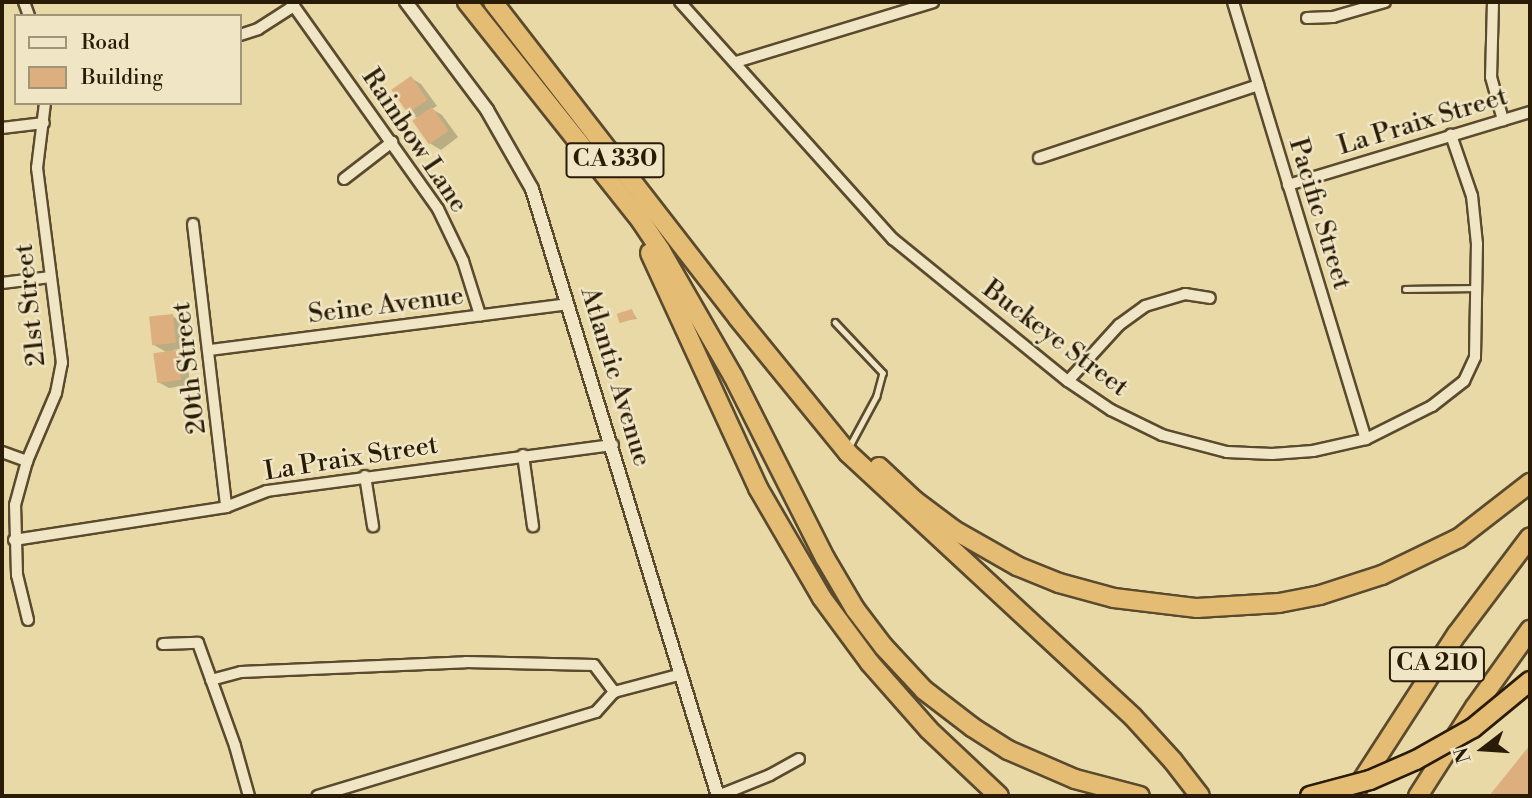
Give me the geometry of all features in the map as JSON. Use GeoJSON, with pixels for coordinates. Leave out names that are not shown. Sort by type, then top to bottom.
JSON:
{"type":"FeatureCollection","features":[{"type":"Feature","properties":{"kind":"highway"},"geometry":{"type":"LineString","coordinates":[[467,2],[641,221],[661,251],[733,376],[825,558],[855,609],[884,647],[925,690],[972,727],[1008,750],[1075,779],[1140,796]]}},
{"type":"Feature","properties":{"kind":"highway","name":"CA 330"},"geometry":{"type":"LineString","coordinates":[[493,2],[799,393],[850,447]]}},
{"type":"Feature","properties":{"kind":"highway"},"geometry":{"type":"LineString","coordinates":[[497,40],[634,225],[667,287],[758,488],[822,598],[870,663],[921,720],[999,796]]}},
{"type":"Feature","properties":{"kind":"highway"},"geometry":{"type":"LineString","coordinates":[[850,447],[934,516],[996,556],[1080,590],[1126,601],[1197,608],[1279,603],[1366,581],[1415,562],[1459,538],[1530,483]]}},
{"type":"Feature","properties":{"kind":"highway"},"geometry":{"type":"LineString","coordinates":[[850,447],[905,509],[1133,717],[1200,796]]}},
{"type":"Feature","properties":{"kind":"highway","name":"CA 210"},"geometry":{"type":"LineString","coordinates":[[1352,796],[1457,634],[1530,537]]}},
{"type":"Feature","properties":{"kind":"highway","name":"CA 210"},"geometry":{"type":"LineString","coordinates":[[1418,796],[1475,707],[1530,630]]}},
{"type":"Feature","properties":{"kind":"highway"},"geometry":{"type":"LineString","coordinates":[[1310,796],[1370,780],[1416,760],[1473,728],[1530,681]]}},
{"type":"Feature","properties":{"kind":"street","name":"Atlantic Avenue"},"geometry":{"type":"LineString","coordinates":[[406,2],[487,110],[519,161],[532,189],[613,445],[718,796]]}},
{"type":"Feature","properties":{"kind":"street","name":"Buckeye Street"},"geometry":{"type":"LineString","coordinates":[[680,2],[893,239],[1068,381],[1137,424],[1203,448],[1272,454],[1313,451],[1366,439],[1432,406],[1464,382],[1475,357],[1476,219],[1472,196],[1451,135]]}},
{"type":"Feature","properties":{"kind":"street"},"geometry":{"type":"LineString","coordinates":[[736,62],[933,2]]}},
{"type":"Feature","properties":{"kind":"street","name":"Pacific Street"},"geometry":{"type":"LineString","coordinates":[[1233,2],[1366,439]]}},
{"type":"Feature","properties":{"kind":"street"},"geometry":{"type":"LineString","coordinates":[[1307,18],[1333,17],[1385,2]]}},
{"type":"Feature","properties":{"kind":"street"},"geometry":{"type":"LineString","coordinates":[[1493,2],[1491,77],[1503,120]]}},
{"type":"Feature","properties":{"kind":"street"},"geometry":{"type":"LineString","coordinates":[[242,34],[258,29],[293,4]]}},
{"type":"Feature","properties":{"kind":"street","name":"Rainbow Lane"},"geometry":{"type":"LineString","coordinates":[[293,4],[438,209],[463,261],[480,315]]}},
{"type":"Feature","properties":{"kind":"street"},"geometry":{"type":"LineString","coordinates":[[1039,159],[1258,85]]}},
{"type":"Feature","properties":{"kind":"street","name":"21st Street"},"geometry":{"type":"LineString","coordinates":[[29,620],[17,575],[15,505],[27,461],[56,393],[62,363],[37,169],[45,105]]}},
{"type":"Feature","properties":{"kind":"street","name":"La Praix Street"},"geometry":{"type":"LineString","coordinates":[[1288,185],[1530,111]]}},
{"type":"Feature","properties":{"kind":"street"},"geometry":{"type":"LineString","coordinates":[[2,128],[44,122]]}},
{"type":"Feature","properties":{"kind":"street"},"geometry":{"type":"LineString","coordinates":[[344,179],[392,142]]}},
{"type":"Feature","properties":{"kind":"street","name":"20th Street"},"geometry":{"type":"LineString","coordinates":[[192,224],[210,350],[226,507]]}},
{"type":"Feature","properties":{"kind":"street"},"geometry":{"type":"LineString","coordinates":[[2,283],[51,277]]}},
{"type":"Feature","properties":{"kind":"street"},"geometry":{"type":"LineString","coordinates":[[1068,381],[1119,325],[1145,306],[1185,294],[1210,298]]}},
{"type":"Feature","properties":{"kind":"street","name":"Seine Avenue"},"geometry":{"type":"LineString","coordinates":[[210,350],[568,304]]}},
{"type":"Feature","properties":{"kind":"street","name":"La Praix Street"},"geometry":{"type":"LineString","coordinates":[[14,540],[226,507],[267,491],[613,445]]}},
{"type":"Feature","properties":{"kind":"street"},"geometry":{"type":"LineString","coordinates":[[2,452],[27,461]]}},
{"type":"Feature","properties":{"kind":"street"},"geometry":{"type":"LineString","coordinates":[[523,455],[533,526]]}},
{"type":"Feature","properties":{"kind":"street"},"geometry":{"type":"LineString","coordinates":[[365,476],[373,526]]}},
{"type":"Feature","properties":{"kind":"street"},"geometry":{"type":"LineString","coordinates":[[163,644],[198,643],[249,796]]}},
{"type":"Feature","properties":{"kind":"street"},"geometry":{"type":"LineString","coordinates":[[212,680],[242,672],[467,662],[594,665],[614,692]]}},
{"type":"Feature","properties":{"kind":"street"},"geometry":{"type":"LineString","coordinates":[[317,796],[596,712],[614,692],[682,674]]}},
{"type":"Feature","properties":{"kind":"street"},"geometry":{"type":"LineString","coordinates":[[718,796],[770,775],[799,759]]}},
{"type":"Feature","properties":{"kind":"lane"},"geometry":{"type":"LineString","coordinates":[[1405,289],[1476,288]]}},
{"type":"Feature","properties":{"kind":"lane"},"geometry":{"type":"LineString","coordinates":[[835,322],[883,373],[877,396],[850,447]]}},
{"type":"Feature","properties":{"kind":"building"},"geometry":{"type":"Polygon","coordinates":[[[411,76],[428,100],[408,114],[391,90],[411,76]]]}},
{"type":"Feature","properties":{"kind":"building"},"geometry":{"type":"Polygon","coordinates":[[[432,107],[449,131],[429,145],[412,121],[432,107]]]}},
{"type":"Feature","properties":{"kind":"building"},"geometry":{"type":"Polygon","coordinates":[[[632,309],[635,319],[620,323],[617,314],[632,309]]]}},
{"type":"Feature","properties":{"kind":"building"},"geometry":{"type":"Polygon","coordinates":[[[173,314],[176,343],[152,345],[149,317],[173,314]]]}},
{"type":"Feature","properties":{"kind":"building"},"geometry":{"type":"Polygon","coordinates":[[[177,350],[181,380],[157,383],[153,353],[177,350]]]}},
{"type":"Feature","properties":{"kind":"building"},"geometry":{"type":"Polygon","coordinates":[[[1530,745],[1530,796],[1489,796],[1530,745]]]}}]}
